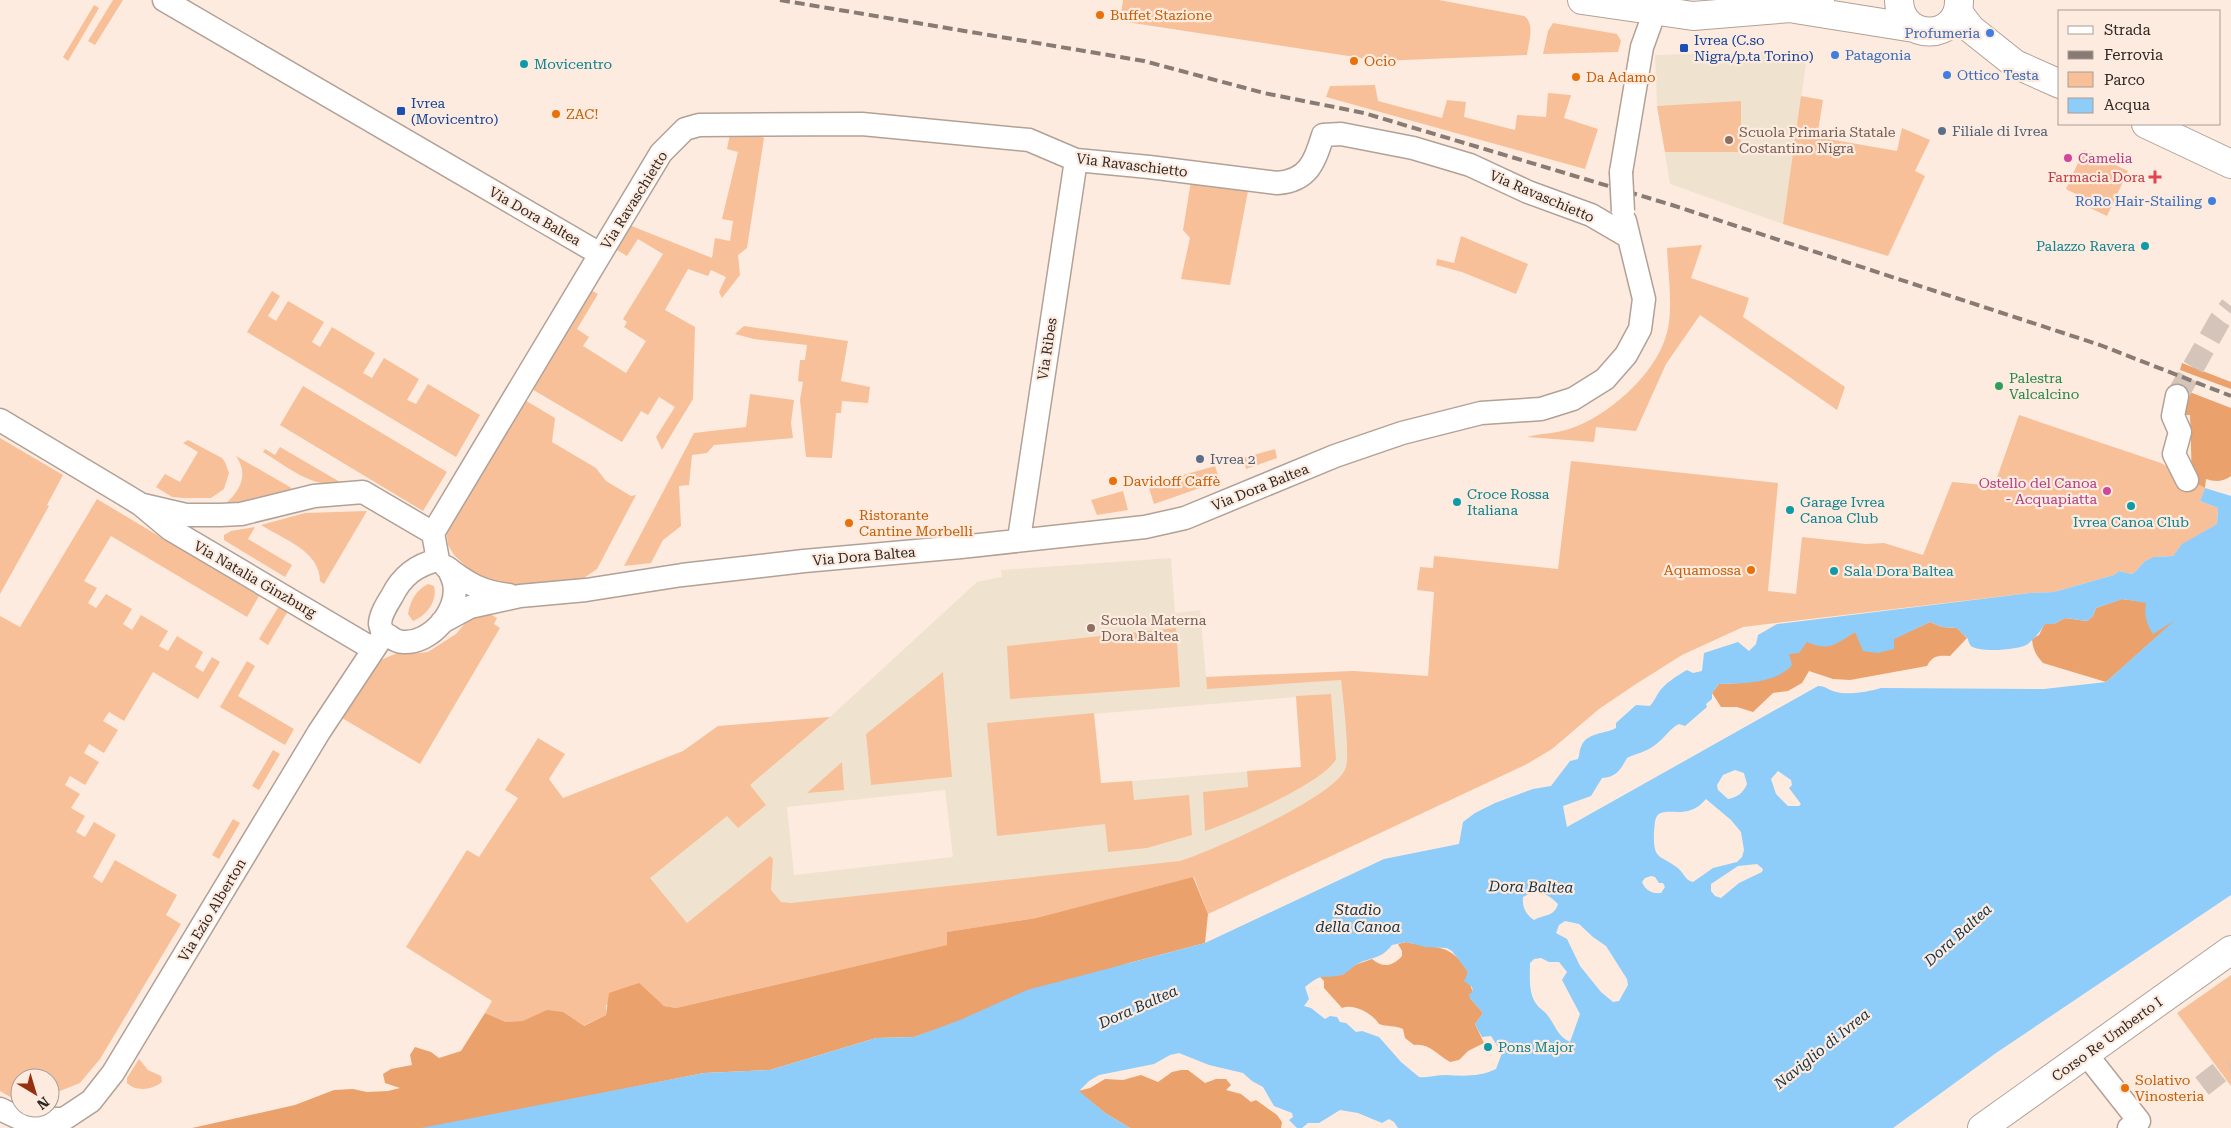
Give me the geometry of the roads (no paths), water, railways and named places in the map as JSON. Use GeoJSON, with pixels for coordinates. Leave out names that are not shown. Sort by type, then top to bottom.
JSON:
{"type":"FeatureCollection","features":[{"type":"Feature","properties":{"kind":"main road"},"geometry":{"type":"LineString","coordinates":[[1582,0],[1694,16],[1791,8],[1820,0]]}},
{"type":"Feature","properties":{"kind":"main road"},"geometry":{"type":"LineString","coordinates":[[1899,0],[1903,18],[1989,61],[2015,64]]}},
{"type":"Feature","properties":{"kind":"main road"},"geometry":{"type":"LineString","coordinates":[[1791,8],[1925,30],[1951,22],[1959,6]]}},
{"type":"Feature","properties":{"kind":"main road"},"geometry":{"type":"LineString","coordinates":[[1959,6],[1971,29],[2015,64],[2058,83]]}},
{"type":"Feature","properties":{"kind":"main road"},"geometry":{"type":"LineString","coordinates":[[2148,125],[2231,164]]}},
{"type":"Feature","properties":{"kind":"main road","name":"Corso Re Umberto I"},"geometry":{"type":"LineString","coordinates":[[1996,1124],[2086,1054],[2231,950]]}},
{"type":"Feature","properties":{"kind":"street","name":"Via Dora Baltea"},"geometry":{"type":"LineString","coordinates":[[164,0],[600,254]]}},
{"type":"Feature","properties":{"kind":"street","name":"Via Dora Baltea"},"geometry":{"type":"LineString","coordinates":[[442,622],[470,607],[520,596],[586,590],[682,575],[795,562],[961,547],[1019,539],[1145,527],[1185,518],[1335,456],[1402,434],[1481,413],[1541,409],[1573,399],[1605,379],[1626,355],[1640,329],[1644,298],[1627,236],[1623,211],[1621,172],[1642,47],[1655,11]]}},
{"type":"Feature","properties":{"kind":"street","name":"Via Ravaschietto"},"geometry":{"type":"LineString","coordinates":[[600,254],[661,153],[685,129],[699,125],[862,124],[1029,140],[1076,160],[1149,167],[1277,184],[1292,182],[1313,165],[1323,135],[1341,134],[1413,148],[1470,165],[1528,192],[1591,215],[1627,236]]}},
{"type":"Feature","properties":{"kind":"street","name":"Via Ribes"},"geometry":{"type":"LineString","coordinates":[[1019,539],[1076,160]]}},
{"type":"Feature","properties":{"kind":"street"},"geometry":{"type":"LineString","coordinates":[[442,622],[450,611],[454,600],[455,584],[443,564],[433,533],[600,254]]}},
{"type":"Feature","properties":{"kind":"street"},"geometry":{"type":"LineString","coordinates":[[2177,396],[2172,416],[2180,432],[2174,454],[2187,480]]}},
{"type":"Feature","properties":{"kind":"street","name":"Via Natalia Ginzburg"},"geometry":{"type":"LineString","coordinates":[[0,420],[140,504],[170,530],[379,641],[411,642],[431,633],[442,622]]}},
{"type":"Feature","properties":{"kind":"street","name":"Via Natalia Ginzburg"},"geometry":{"type":"LineString","coordinates":[[140,504],[186,515],[241,514],[314,496],[362,492],[433,533]]}},
{"type":"Feature","properties":{"kind":"street"},"geometry":{"type":"LineString","coordinates":[[379,641],[383,612],[401,582],[422,564],[443,564]]}},
{"type":"Feature","properties":{"kind":"street","name":"Via Dora Baltea"},"geometry":{"type":"LineString","coordinates":[[443,564],[471,586],[492,593],[520,596]]}},
{"type":"Feature","properties":{"kind":"street","name":"Via Ezio Alberton"},"geometry":{"type":"LineString","coordinates":[[0,1109],[22,1119],[64,1119],[91,1101],[113,1074],[320,732],[379,641]]}},
{"type":"Feature","properties":{"kind":"street"},"geometry":{"type":"LineString","coordinates":[[2086,1054],[2139,1121],[2129,1128]]}},
{"type":"Feature","properties":{"kind":"water"},"geometry":{"type":"Polygon","coordinates":[[[2205,488],[2231,496],[2231,895],[1996,1053],[1893,1128],[1398,1128],[1389,1119],[1382,1123],[1358,1113],[1340,1110],[1319,1123],[1308,1123],[1302,1128],[1297,1128],[1289,1120],[1293,1117],[1292,1113],[1274,1106],[1263,1087],[1243,1073],[1209,1065],[1179,1053],[1170,1055],[1154,1064],[1099,1075],[1089,1081],[1079,1091],[1105,1113],[1130,1128],[421,1128],[704,1073],[770,1070],[876,1038],[914,1037],[960,1020],[1027,990],[1205,943],[1384,859],[1459,844],[1463,822],[1475,813],[1495,803],[1533,789],[1551,786],[1570,761],[1578,759],[1581,747],[1587,739],[1616,728],[1616,723],[1636,705],[1650,706],[1664,686],[1683,672],[1687,670],[1693,673],[1702,671],[1704,653],[1738,642],[1749,651],[1756,644],[1758,635],[1777,624],[2030,593],[2054,592],[2114,575],[2119,571],[2131,574],[2145,561],[2154,557],[2173,556],[2182,544],[2217,524],[2218,508],[2200,501],[2205,488]],[[2123,599],[2096,608],[2093,616],[2087,621],[2065,618],[2054,624],[2045,624],[2028,644],[2009,649],[1990,650],[1975,648],[1971,646],[1968,639],[1957,628],[1942,627],[1930,622],[1894,639],[1894,649],[1878,653],[1863,651],[1855,632],[1832,645],[1821,646],[1807,642],[1799,653],[1789,654],[1792,665],[1777,676],[1758,681],[1719,684],[1712,693],[1712,699],[1706,704],[1707,707],[1685,726],[1679,724],[1651,748],[1627,758],[1618,772],[1602,778],[1591,796],[1563,806],[1567,827],[1818,686],[1838,692],[1850,693],[1881,688],[2044,689],[2106,682],[2174,621],[2153,634],[2146,619],[2146,603],[2123,599]],[[1735,770],[1723,775],[1717,785],[1718,790],[1728,799],[1740,794],[1747,784],[1744,773],[1735,770]],[[1778,771],[1771,779],[1776,794],[1788,806],[1799,806],[1801,804],[1789,788],[1792,785],[1791,780],[1778,771]],[[1706,799],[1699,806],[1685,812],[1666,812],[1657,816],[1655,820],[1654,841],[1656,852],[1659,856],[1679,869],[1685,877],[1693,882],[1713,868],[1737,862],[1742,857],[1744,850],[1741,832],[1731,820],[1706,799]],[[1757,864],[1738,866],[1711,884],[1711,891],[1715,896],[1721,898],[1739,883],[1762,872],[1763,869],[1757,864]],[[1651,876],[1645,878],[1642,882],[1647,889],[1655,893],[1661,893],[1665,887],[1663,883],[1659,883],[1655,877],[1651,876]],[[1533,892],[1523,897],[1523,904],[1529,916],[1534,920],[1552,913],[1558,904],[1547,895],[1533,892]],[[1565,921],[1559,925],[1556,933],[1567,939],[1580,966],[1601,992],[1613,1002],[1619,1001],[1628,985],[1627,979],[1606,946],[1579,924],[1565,921]],[[1406,942],[1392,945],[1383,954],[1359,963],[1346,973],[1320,977],[1311,982],[1305,987],[1309,999],[1304,1006],[1311,1008],[1325,1019],[1330,1016],[1337,1017],[1340,1022],[1346,1023],[1356,1032],[1362,1031],[1379,1037],[1401,1062],[1419,1077],[1471,1075],[1496,1069],[1502,1053],[1491,1036],[1482,1037],[1475,1024],[1483,1013],[1470,998],[1469,994],[1473,992],[1472,987],[1464,981],[1468,972],[1452,951],[1447,948],[1425,947],[1406,942]],[[1541,958],[1534,959],[1530,963],[1530,980],[1534,1001],[1547,1014],[1559,1034],[1570,1042],[1580,1014],[1562,980],[1567,972],[1559,962],[1549,962],[1541,958]]]}},
{"type":"Feature","properties":{"kind":"tunnel"},"geometry":{"type":"LineString","coordinates":[[2177,396],[2220,320],[2231,306]]}},
{"type":"Feature","properties":{"kind":"tunnel"},"geometry":{"type":"LineString","coordinates":[[2202,1086],[2220,1072],[2231,1069]]}},
{"type":"Feature","properties":{"kind":"railway"},"geometry":{"type":"LineString","coordinates":[[780,0],[1144,61],[1264,93],[1364,113],[1672,205],[2100,345],[2231,396]]}},
{"type":"Feature","properties":{"kind":"place","name":"Buffet Stazione"},"geometry":{"type":"Point","coordinates":[1100,15]}},
{"type":"Feature","properties":{"kind":"place","name":"Profumeria"},"geometry":{"type":"Point","coordinates":[1990,33]}},
{"type":"Feature","properties":{"kind":"place","name":"Ivrea (C.so Nigra/p.ta Torino)"},"geometry":{"type":"Point","coordinates":[1684,48]}},
{"type":"Feature","properties":{"kind":"place","name":"Patagonia"},"geometry":{"type":"Point","coordinates":[1835,55]}},
{"type":"Feature","properties":{"kind":"place","name":"Ocio"},"geometry":{"type":"Point","coordinates":[1354,61]}},
{"type":"Feature","properties":{"kind":"place","name":"Movicentro"},"geometry":{"type":"Point","coordinates":[524,64]}},
{"type":"Feature","properties":{"kind":"place","name":"Ottico Testa"},"geometry":{"type":"Point","coordinates":[1947,75]}},
{"type":"Feature","properties":{"kind":"place","name":"Da Adamo"},"geometry":{"type":"Point","coordinates":[1576,77]}},
{"type":"Feature","properties":{"kind":"place","name":"Ivrea (Movicentro)"},"geometry":{"type":"Point","coordinates":[401,111]}},
{"type":"Feature","properties":{"kind":"place","name":"ZAC!"},"geometry":{"type":"Point","coordinates":[556,114]}},
{"type":"Feature","properties":{"kind":"place","name":"Filiale di Ivrea"},"geometry":{"type":"Point","coordinates":[1942,131]}},
{"type":"Feature","properties":{"kind":"place","name":"Scuola Primaria Statale Costantino Nigra"},"geometry":{"type":"Point","coordinates":[1729,140]}},
{"type":"Feature","properties":{"kind":"place","name":"Camelia"},"geometry":{"type":"Point","coordinates":[2068,158]}},
{"type":"Feature","properties":{"kind":"place","name":"Farmacia Dora"},"geometry":{"type":"Point","coordinates":[2155,177]}},
{"type":"Feature","properties":{"kind":"place","name":"RoRo Hair-Stailing"},"geometry":{"type":"Point","coordinates":[2212,201]}},
{"type":"Feature","properties":{"kind":"place","name":"Palazzo Ravera"},"geometry":{"type":"Point","coordinates":[2145,246]}},
{"type":"Feature","properties":{"kind":"place","name":"Palestra Valcalcino"},"geometry":{"type":"Point","coordinates":[1999,386]}},
{"type":"Feature","properties":{"kind":"place","name":"Ivrea 2"},"geometry":{"type":"Point","coordinates":[1200,459]}},
{"type":"Feature","properties":{"kind":"place","name":"Davidoff Caffè"},"geometry":{"type":"Point","coordinates":[1113,481]}},
{"type":"Feature","properties":{"kind":"place","name":"Ostello del Canoa - Acquapiatta"},"geometry":{"type":"Point","coordinates":[2107,491]}},
{"type":"Feature","properties":{"kind":"place","name":"Croce Rossa Italiana"},"geometry":{"type":"Point","coordinates":[1457,502]}},
{"type":"Feature","properties":{"kind":"place","name":"Ivrea Canoa Club"},"geometry":{"type":"Point","coordinates":[2131,506]}},
{"type":"Feature","properties":{"kind":"place","name":"Garage Ivrea Canoa Club"},"geometry":{"type":"Point","coordinates":[1790,510]}},
{"type":"Feature","properties":{"kind":"place","name":"Ristorante Cantine Morbelli"},"geometry":{"type":"Point","coordinates":[849,523]}},
{"type":"Feature","properties":{"kind":"place","name":"Aquamossa"},"geometry":{"type":"Point","coordinates":[1751,570]}},
{"type":"Feature","properties":{"kind":"place","name":"Sala Dora Baltea"},"geometry":{"type":"Point","coordinates":[1834,571]}},
{"type":"Feature","properties":{"kind":"place","name":"Scuola Materna Dora Baltea"},"geometry":{"type":"Point","coordinates":[1091,628]}},
{"type":"Feature","properties":{"kind":"place","name":"Pons Major"},"geometry":{"type":"Point","coordinates":[1488,1047]}},
{"type":"Feature","properties":{"kind":"place","name":"Solativo Vinosteria"},"geometry":{"type":"Point","coordinates":[2125,1088]}},
{"type":"Feature","properties":{"kind":"water label","name":"Dora Baltea"},"geometry":{"type":"Point","coordinates":[1531,887]}},
{"type":"Feature","properties":{"kind":"water label","name":"Stadio della Canoa"},"geometry":{"type":"Point","coordinates":[1358,918]}},
{"type":"Feature","properties":{"kind":"water label","name":"Dora Baltea"},"geometry":{"type":"Point","coordinates":[1958,935]}},
{"type":"Feature","properties":{"kind":"water label","name":"Dora Baltea"},"geometry":{"type":"Point","coordinates":[1138,1007]}},
{"type":"Feature","properties":{"kind":"water label","name":"Naviglio di Ivrea"},"geometry":{"type":"Point","coordinates":[1822,1049]}}]}
